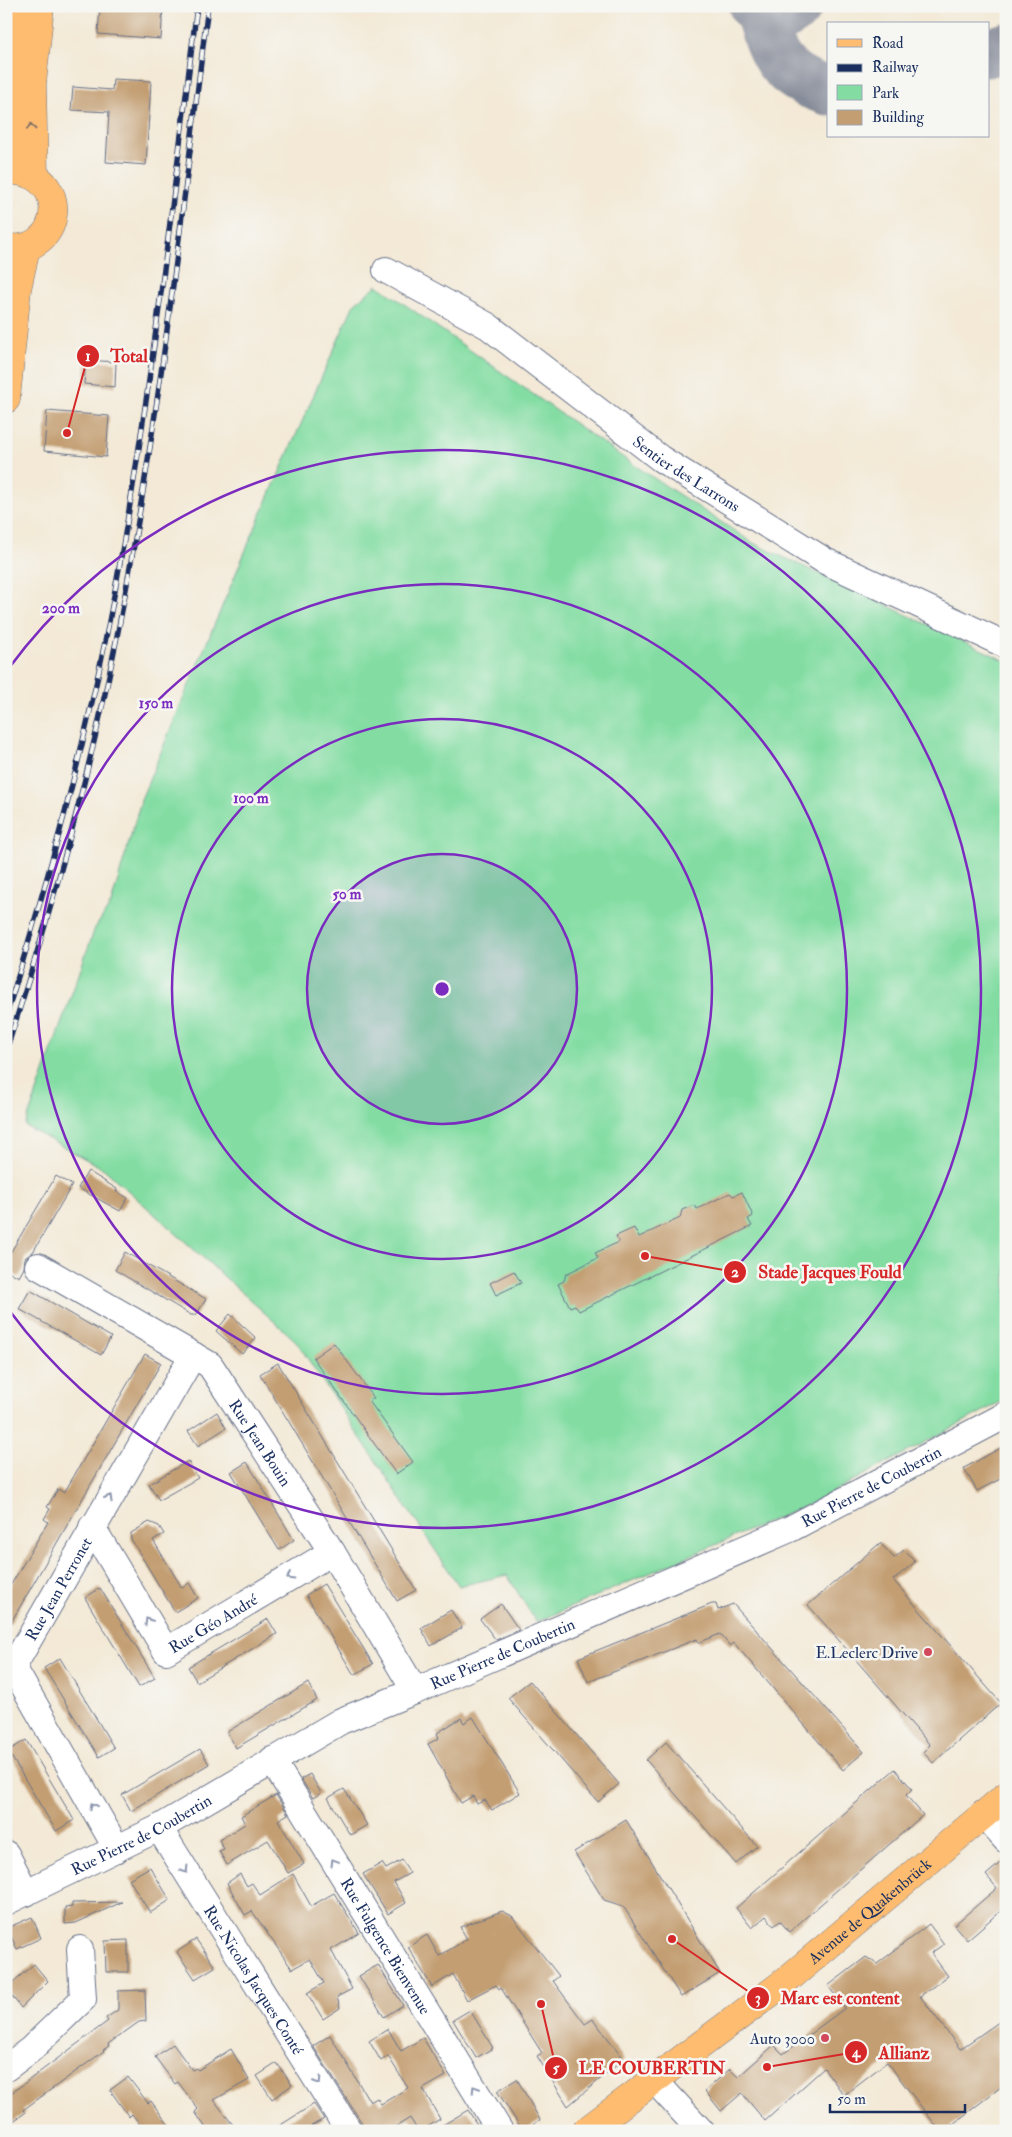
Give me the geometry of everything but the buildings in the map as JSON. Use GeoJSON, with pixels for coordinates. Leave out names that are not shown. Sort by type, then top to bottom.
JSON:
{"type":"FeatureCollection","features":[{"type":"Feature","properties":{"kind":"main road"},"geometry":{"type":"LineString","coordinates":[[6,164],[12,132],[20,6]]}},
{"type":"Feature","properties":{"kind":"main road"},"geometry":{"type":"LineString","coordinates":[[34,176],[32,84],[40,6]]}},
{"type":"Feature","properties":{"kind":"main road"},"geometry":{"type":"LineString","coordinates":[[6,172],[25,172],[34,176],[44,184],[51,195],[54,208],[52,221],[47,232],[38,242],[16,248],[17,289],[6,399]]}},
{"type":"Feature","properties":{"kind":"main road","name":"Avenue de Quakenbrück"},"geometry":{"type":"LineString","coordinates":[[586,2131],[782,1984],[1006,1796]]}},
{"type":"Feature","properties":{"kind":"street","name":"Sentier des Larrons"},"geometry":{"type":"LineString","coordinates":[[386,270],[488,326],[661,459],[825,561],[1006,645]]}},
{"type":"Feature","properties":{"kind":"street","name":"Rue Jean Bouin"},"geometry":{"type":"LineString","coordinates":[[38,1266],[210,1365],[332,1552],[415,1691]]}},
{"type":"Feature","properties":{"kind":"street","name":"Rue Jean Perronet"},"geometry":{"type":"LineString","coordinates":[[116,1849],[13,1666],[192,1355]]}},
{"type":"Feature","properties":{"kind":"street","name":"Rue Pierre de Coubertin"},"geometry":{"type":"LineString","coordinates":[[12,1899],[159,1828],[341,1720],[415,1691],[790,1529],[1006,1415]]}},
{"type":"Feature","properties":{"kind":"street","name":"Rue Géo André"},"geometry":{"type":"LineString","coordinates":[[92,1527],[166,1651],[332,1552]]}},
{"type":"Feature","properties":{"kind":"street","name":"Rue Fulgence Bienvenue"},"geometry":{"type":"LineString","coordinates":[[272,1760],[500,2131]]}},
{"type":"Feature","properties":{"kind":"street"},"geometry":{"type":"LineString","coordinates":[[984,1814],[1006,1840]]}},
{"type":"Feature","properties":{"kind":"street","name":"Rue Nicolas Jacques Conté"},"geometry":{"type":"LineString","coordinates":[[159,1828],[349,2131]]}},
{"type":"Feature","properties":{"kind":"street"},"geometry":{"type":"LineString","coordinates":[[6,1854],[12,1899]]}},
{"type":"Feature","properties":{"kind":"street"},"geometry":{"type":"LineString","coordinates":[[6,2068],[30,2050],[83,1999],[80,1949]]}},
{"type":"Feature","properties":{"kind":"street"},"geometry":{"type":"LineString","coordinates":[[654,2080],[700,2131]]}},
{"type":"Feature","properties":{"kind":"green space"},"geometry":{"type":"Polygon","coordinates":[[[377,285],[634,465],[753,543],[1006,661],[1006,1399],[808,1505],[536,1622],[507,1575],[459,1586],[296,1341],[104,1169],[25,1126],[95,928],[111,904],[142,797],[255,528],[354,304],[377,285]]]}},
{"type":"Feature","properties":{"kind":"taxiway"},"geometry":{"type":"LineString","coordinates":[[753,6],[763,16],[769,18],[781,17],[798,6]]}},
{"type":"Feature","properties":{"kind":"taxiway"},"geometry":{"type":"LineString","coordinates":[[757,6],[772,50],[779,61],[797,78],[827,91]]}},
{"type":"Feature","properties":{"kind":"taxiway"},"geometry":{"type":"LineString","coordinates":[[990,52],[1006,47]]}},
{"type":"Feature","properties":{"kind":"railway"},"geometry":{"type":"LineString","coordinates":[[6,1016],[37,913],[79,758],[113,601],[149,379],[197,6]]}},
{"type":"Feature","properties":{"kind":"railway"},"geometry":{"type":"LineString","coordinates":[[6,1051],[57,884],[87,771],[113,657],[137,526],[160,378],[208,6]]}},
{"type":"Feature","properties":{"kind":"place","name":"Total"},"geometry":{"type":"Point","coordinates":[67,433]}},
{"type":"Feature","properties":{"kind":"place","name":"Stade Jacques Fould"},"geometry":{"type":"Point","coordinates":[645,1256]}},
{"type":"Feature","properties":{"kind":"place","name":"E.Leclerc Drive"},"geometry":{"type":"Point","coordinates":[928,1652]}},
{"type":"Feature","properties":{"kind":"place","name":"Marc est content"},"geometry":{"type":"Point","coordinates":[672,1939]}},
{"type":"Feature","properties":{"kind":"place","name":"LE COUBERTIN"},"geometry":{"type":"Point","coordinates":[541,2004]}},
{"type":"Feature","properties":{"kind":"place","name":"Auto 3000"},"geometry":{"type":"Point","coordinates":[825,2038]}},
{"type":"Feature","properties":{"kind":"place","name":"Allianz"},"geometry":{"type":"Point","coordinates":[767,2067]}}]}
